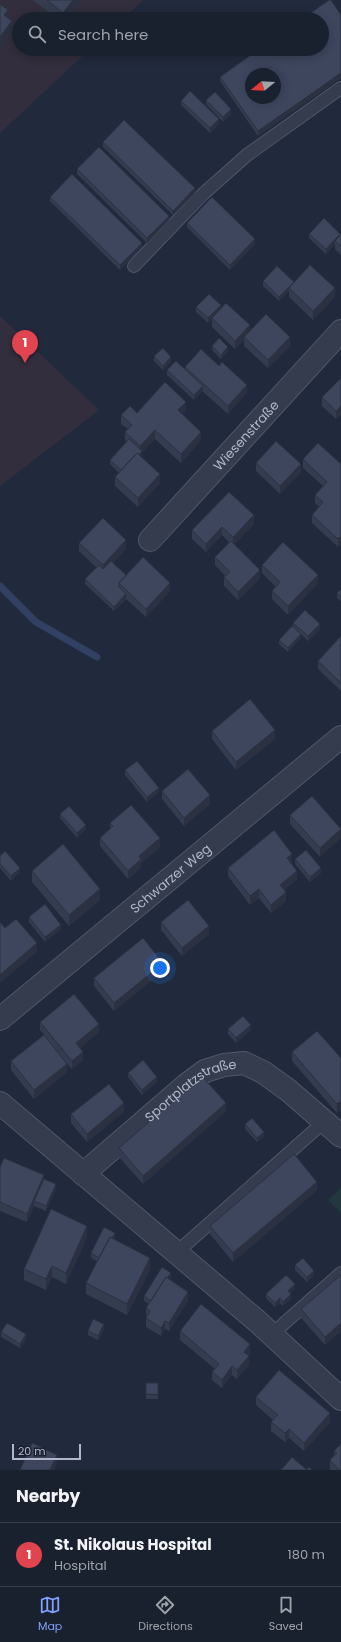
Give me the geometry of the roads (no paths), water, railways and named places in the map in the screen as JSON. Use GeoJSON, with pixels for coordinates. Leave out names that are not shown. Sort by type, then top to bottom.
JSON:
{"type":"FeatureCollection","features":[{"type":"Feature","properties":{"kind":"street","name":"Wiesenstraße"},"geometry":{"type":"LineString","coordinates":[[150,540],[341,331]]}},
{"type":"Feature","properties":{"kind":"street","name":"Schwarzer Weg"},"geometry":{"type":"LineString","coordinates":[[0,1019],[341,737]]}},
{"type":"Feature","properties":{"kind":"street","name":"Sportplatzstraße"},"geometry":{"type":"LineString","coordinates":[[83,1174],[186,1085],[205,1072],[224,1065],[244,1063],[263,1072],[288,1090],[341,1136]]}},
{"type":"Feature","properties":{"kind":"street"},"geometry":{"type":"LineString","coordinates":[[0,1103],[271,1335],[341,1399]]}},
{"type":"Feature","properties":{"kind":"lane"},"geometry":{"type":"LineString","coordinates":[[134,266],[203,194],[242,160],[341,88]]}},
{"type":"Feature","properties":{"kind":"lane"},"geometry":{"type":"LineString","coordinates":[[176,1253],[324,1121]]}},
{"type":"Feature","properties":{"kind":"lane"},"geometry":{"type":"LineString","coordinates":[[271,1335],[341,1273]]}},
{"type":"Feature","properties":{"kind":"waterway"},"geometry":{"type":"LineString","coordinates":[[0,586],[36,622],[97,657]]}},
{"type":"Feature","properties":{"kind":"place","name":"St. Nikolaus Hospital"},"geometry":{"type":"Point","coordinates":[25,363]}}]}
